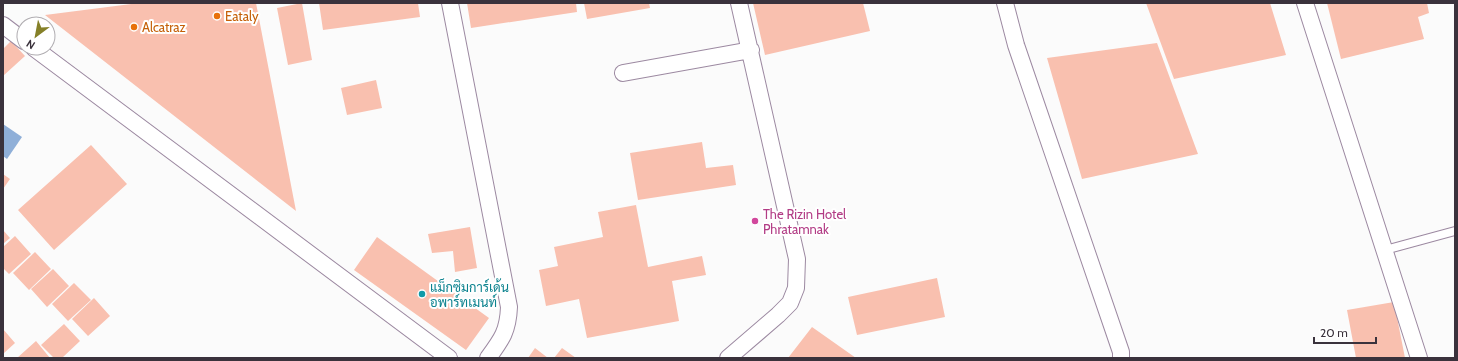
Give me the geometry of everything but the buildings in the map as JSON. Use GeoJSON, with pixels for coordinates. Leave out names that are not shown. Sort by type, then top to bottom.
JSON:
{"type":"FeatureCollection","features":[{"type":"Feature","properties":{"kind":"street"},"geometry":{"type":"LineString","coordinates":[[450,3],[509,307],[509,321],[502,339],[488,358]]}},
{"type":"Feature","properties":{"kind":"street"},"geometry":{"type":"LineString","coordinates":[[728,358],[790,303],[796,288],[797,259],[751,50],[739,3]]}},
{"type":"Feature","properties":{"kind":"street"},"geometry":{"type":"LineString","coordinates":[[1005,3],[1016,45],[1121,352],[1121,358]]}},
{"type":"Feature","properties":{"kind":"street"},"geometry":{"type":"LineString","coordinates":[[1305,3],[1419,358]]}},
{"type":"Feature","properties":{"kind":"street"},"geometry":{"type":"LineString","coordinates":[[3,25],[16,35]]}},
{"type":"Feature","properties":{"kind":"street"},"geometry":{"type":"LineString","coordinates":[[623,73],[751,50]]}},
{"type":"Feature","properties":{"kind":"street"},"geometry":{"type":"LineString","coordinates":[[45,56],[449,358]]}},
{"type":"Feature","properties":{"kind":"lane"},"geometry":{"type":"LineString","coordinates":[[1384,250],[1455,231]]}},
{"type":"Feature","properties":{"kind":"water"},"geometry":{"type":"Polygon","coordinates":[[[3,124],[22,137],[7,159],[3,156],[3,124]]]}},
{"type":"Feature","properties":{"kind":"place","name":"Eataly"},"geometry":{"type":"Point","coordinates":[217,16]}},
{"type":"Feature","properties":{"kind":"place","name":"Alcatraz"},"geometry":{"type":"Point","coordinates":[134,27]}},
{"type":"Feature","properties":{"kind":"place","name":"The Rizin Hotel Phratamnak"},"geometry":{"type":"Point","coordinates":[755,221]}},
{"type":"Feature","properties":{"kind":"place","name":"แม็กซิมการ์เด้น อพาร์ทเมนท์"},"geometry":{"type":"Point","coordinates":[422,294]}}]}
